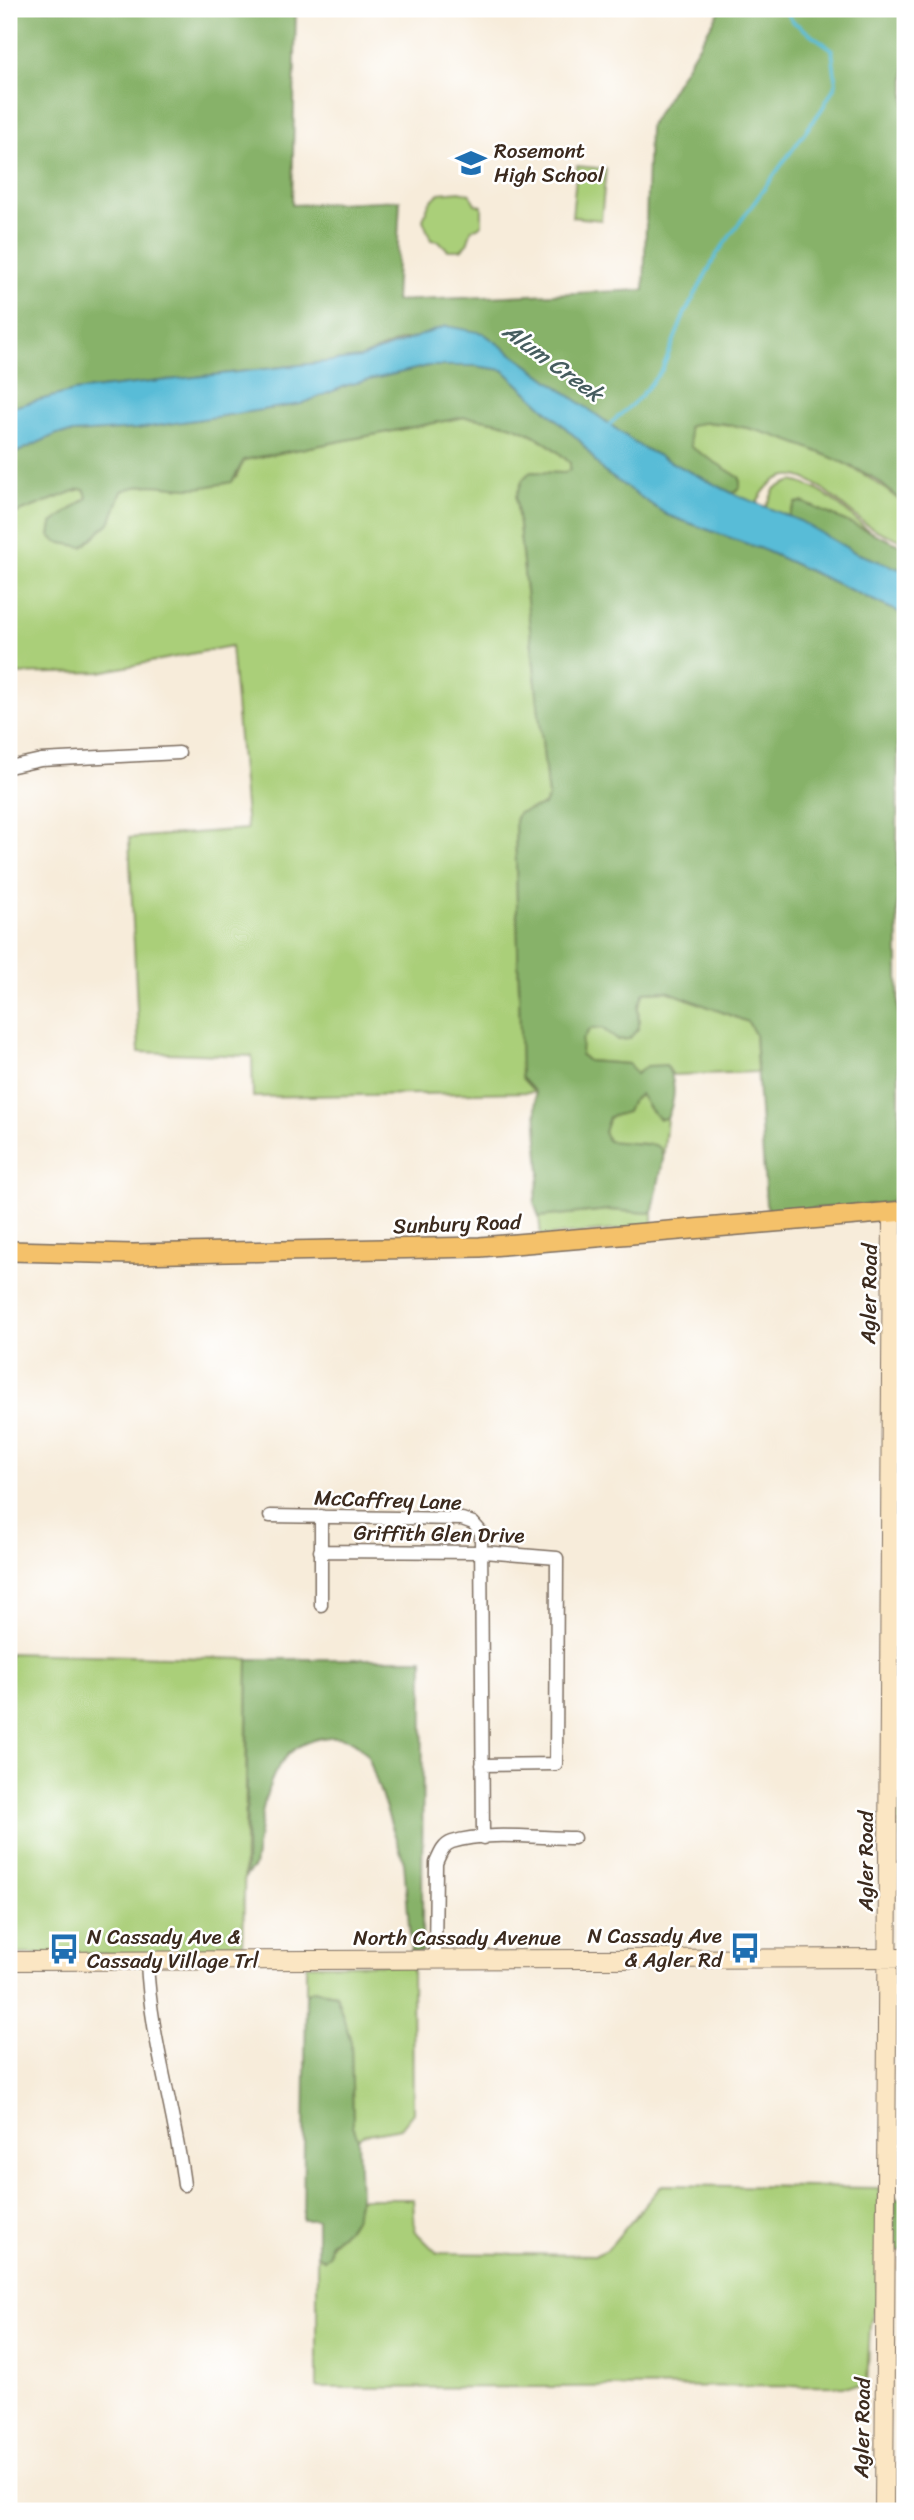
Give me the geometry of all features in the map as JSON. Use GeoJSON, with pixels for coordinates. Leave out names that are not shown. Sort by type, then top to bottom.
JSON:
{"type":"FeatureCollection","features":[{"type":"Feature","properties":{"kind":"main road","name":"Sunbury Road"},"geometry":{"type":"LineString","coordinates":[[9,1251],[159,1254],[480,1247],[899,1211]]}},
{"type":"Feature","properties":{"kind":"main road","name":"Agler Road"},"geometry":{"type":"LineString","coordinates":[[884,2511],[897,1958],[899,1211]]}},
{"type":"Feature","properties":{"kind":"main road","name":"North Cassady Avenue"},"geometry":{"type":"LineString","coordinates":[[9,1961],[897,1958]]}},
{"type":"Feature","properties":{"kind":"street"},"geometry":{"type":"LineString","coordinates":[[9,767],[41,760],[179,753]]}},
{"type":"Feature","properties":{"kind":"street","name":"McCaffrey Lane"},"geometry":{"type":"LineString","coordinates":[[270,1516],[462,1519],[473,1523],[481,1532],[484,1552]]}},
{"type":"Feature","properties":{"kind":"street"},"geometry":{"type":"LineString","coordinates":[[321,1516],[321,1605]]}},
{"type":"Feature","properties":{"kind":"street","name":"Griffith Glen Drive"},"geometry":{"type":"LineString","coordinates":[[320,1551],[484,1552],[557,1558],[556,1764],[482,1765]]}},
{"type":"Feature","properties":{"kind":"street"},"geometry":{"type":"LineString","coordinates":[[483,1839],[484,1552]]}},
{"type":"Feature","properties":{"kind":"street"},"geometry":{"type":"LineString","coordinates":[[435,1960],[436,1863],[443,1848],[451,1842],[483,1839],[574,1838]]}},
{"type":"Feature","properties":{"kind":"street"},"geometry":{"type":"LineString","coordinates":[[147,1961],[154,2033],[179,2147],[184,2185]]}},
{"type":"Feature","properties":{"kind":"green space"},"geometry":{"type":"Polygon","coordinates":[[[9,9],[296,9],[292,205],[400,200],[395,301],[644,290],[649,127],[721,9],[905,9],[905,505],[872,477],[808,448],[753,429],[727,424],[705,423],[688,427],[691,447],[740,478],[740,488],[732,493],[641,447],[483,333],[402,340],[360,358],[74,391],[9,408],[9,9]]]}},
{"type":"Feature","properties":{"kind":"green space"},"geometry":{"type":"Polygon","coordinates":[[[577,166],[606,169],[601,220],[572,217],[577,166]]]}},
{"type":"Feature","properties":{"kind":"green space"},"geometry":{"type":"Polygon","coordinates":[[[460,191],[470,194],[475,204],[482,206],[482,225],[472,229],[467,244],[461,250],[448,250],[439,241],[431,240],[423,220],[429,203],[439,193],[460,191]]]}},
{"type":"Feature","properties":{"kind":"green space"},"geometry":{"type":"Polygon","coordinates":[[[428,366],[475,366],[503,370],[581,442],[603,471],[667,515],[764,550],[905,615],[905,652],[899,654],[897,846],[900,1189],[890,1203],[770,1212],[766,1205],[755,1034],[748,1022],[667,991],[644,992],[638,1007],[639,1028],[629,1039],[617,1040],[602,1028],[590,1029],[582,1040],[581,1055],[588,1061],[629,1064],[636,1074],[647,1066],[666,1065],[670,1071],[674,1092],[667,1118],[660,1119],[650,1110],[640,1094],[631,1102],[627,1112],[609,1117],[604,1132],[608,1141],[655,1145],[661,1149],[663,1160],[653,1210],[649,1213],[609,1210],[539,1217],[534,1203],[540,1174],[535,1092],[521,1077],[515,821],[518,813],[544,805],[548,797],[516,497],[523,479],[530,472],[564,473],[570,470],[570,463],[558,452],[534,435],[509,425],[465,417],[244,460],[232,482],[193,488],[148,485],[122,491],[111,521],[83,547],[56,542],[50,536],[52,523],[87,498],[85,490],[80,489],[9,516],[9,456],[57,434],[136,429],[301,404],[348,385],[428,366]]]}},
{"type":"Feature","properties":{"kind":"green space"},"geometry":{"type":"Polygon","coordinates":[[[465,417],[495,421],[534,435],[570,463],[570,470],[564,473],[530,472],[516,497],[548,797],[544,805],[518,813],[515,821],[521,1076],[535,1092],[253,1097],[252,1056],[139,1052],[129,838],[247,829],[231,646],[100,672],[9,674],[9,516],[80,489],[85,490],[87,498],[52,523],[138,484],[162,483],[188,488],[236,478],[244,460],[465,417]]]}},
{"type":"Feature","properties":{"kind":"green space"},"geometry":{"type":"Polygon","coordinates":[[[697,422],[725,424],[780,436],[808,446],[860,472],[905,505],[905,542],[870,527],[813,482],[798,476],[783,477],[769,485],[756,504],[732,493],[740,488],[740,478],[690,447],[688,427],[697,422]]]}},
{"type":"Feature","properties":{"kind":"green space"},"geometry":{"type":"Polygon","coordinates":[[[792,481],[826,495],[873,534],[802,502],[796,503],[788,517],[766,507],[775,488],[792,481]]]}},
{"type":"Feature","properties":{"kind":"green space"},"geometry":{"type":"Polygon","coordinates":[[[802,502],[905,547],[905,571],[856,553],[788,517],[796,503],[802,502]]]}},
{"type":"Feature","properties":{"kind":"green space"},"geometry":{"type":"Polygon","coordinates":[[[667,991],[748,1022],[755,1034],[757,1072],[673,1075],[666,1065],[636,1074],[629,1064],[588,1061],[581,1055],[581,1040],[590,1029],[602,1028],[618,1040],[639,1028],[638,1007],[644,992],[667,991]]]}},
{"type":"Feature","properties":{"kind":"green space"},"geometry":{"type":"Polygon","coordinates":[[[641,1094],[660,1119],[667,1118],[663,1160],[661,1149],[656,1146],[608,1141],[604,1132],[609,1117],[627,1112],[631,1102],[641,1094]]]}},
{"type":"Feature","properties":{"kind":"green space"},"geometry":{"type":"Polygon","coordinates":[[[609,1210],[649,1213],[653,1210],[653,1227],[541,1236],[539,1217],[609,1210]]]}},
{"type":"Feature","properties":{"kind":"green space"},"geometry":{"type":"Polygon","coordinates":[[[899,1413],[905,1413],[905,1838],[896,1838],[899,1413]]]}},
{"type":"Feature","properties":{"kind":"green space"},"geometry":{"type":"Polygon","coordinates":[[[9,1653],[248,1659],[243,1954],[9,1954],[9,1653]]]}},
{"type":"Feature","properties":{"kind":"green space"},"geometry":{"type":"Polygon","coordinates":[[[248,1659],[423,1659],[422,1952],[411,1952],[404,1862],[369,1759],[358,1745],[348,1740],[330,1737],[308,1742],[291,1752],[278,1767],[264,1804],[254,1867],[246,1876],[248,1659]]]}},
{"type":"Feature","properties":{"kind":"green space"},"geometry":{"type":"Polygon","coordinates":[[[412,1964],[413,2113],[401,2128],[362,2135],[358,2139],[353,2125],[351,2042],[336,1994],[313,1990],[306,1994],[306,1965],[412,1964]]]}},
{"type":"Feature","properties":{"kind":"green space"},"geometry":{"type":"Polygon","coordinates":[[[313,1990],[336,1994],[351,2042],[353,2125],[358,2139],[360,2199],[354,2219],[346,2231],[330,2242],[329,2255],[324,2259],[317,2255],[317,2220],[303,2220],[306,1994],[313,1990]]]}},
{"type":"Feature","properties":{"kind":"green space"},"geometry":{"type":"Polygon","coordinates":[[[662,2185],[879,2188],[878,2297],[870,2324],[867,2386],[317,2388],[317,2255],[324,2259],[332,2243],[345,2232],[355,2217],[360,2199],[413,2199],[415,2231],[437,2253],[596,2255],[607,2250],[662,2185]]]}},
{"type":"Feature","properties":{"kind":"green space"},"geometry":{"type":"Polygon","coordinates":[[[894,2198],[905,2200],[905,2251],[893,2250],[894,2198]]]}},
{"type":"Feature","properties":{"kind":"water"},"geometry":{"type":"Polygon","coordinates":[[[446,326],[483,333],[641,447],[732,493],[800,521],[856,553],[905,571],[905,615],[764,550],[667,515],[603,471],[581,442],[503,370],[475,366],[428,366],[348,385],[301,404],[136,429],[57,434],[9,456],[9,408],[74,391],[360,358],[446,326]]]}},
{"type":"Feature","properties":{"kind":"waterway"},"geometry":{"type":"LineString","coordinates":[[610,424],[639,398],[662,370],[685,313],[717,254],[822,109],[836,84],[832,49],[792,21],[785,9]]}},
{"type":"Feature","properties":{"kind":"place","name":"Rosemont High School"},"geometry":{"type":"Point","coordinates":[471,163]}},
{"type":"Feature","properties":{"kind":"place","name":"N Cassady Ave & Agler Rd"},"geometry":{"type":"Point","coordinates":[745,1948]}},
{"type":"Feature","properties":{"kind":"place","name":"N Cassady Ave & Cassady Village Trl"},"geometry":{"type":"Point","coordinates":[64,1949]}},
{"type":"Feature","properties":{"kind":"water label","name":"Alum Creek"},"geometry":{"type":"Point","coordinates":[553,362]}}]}
